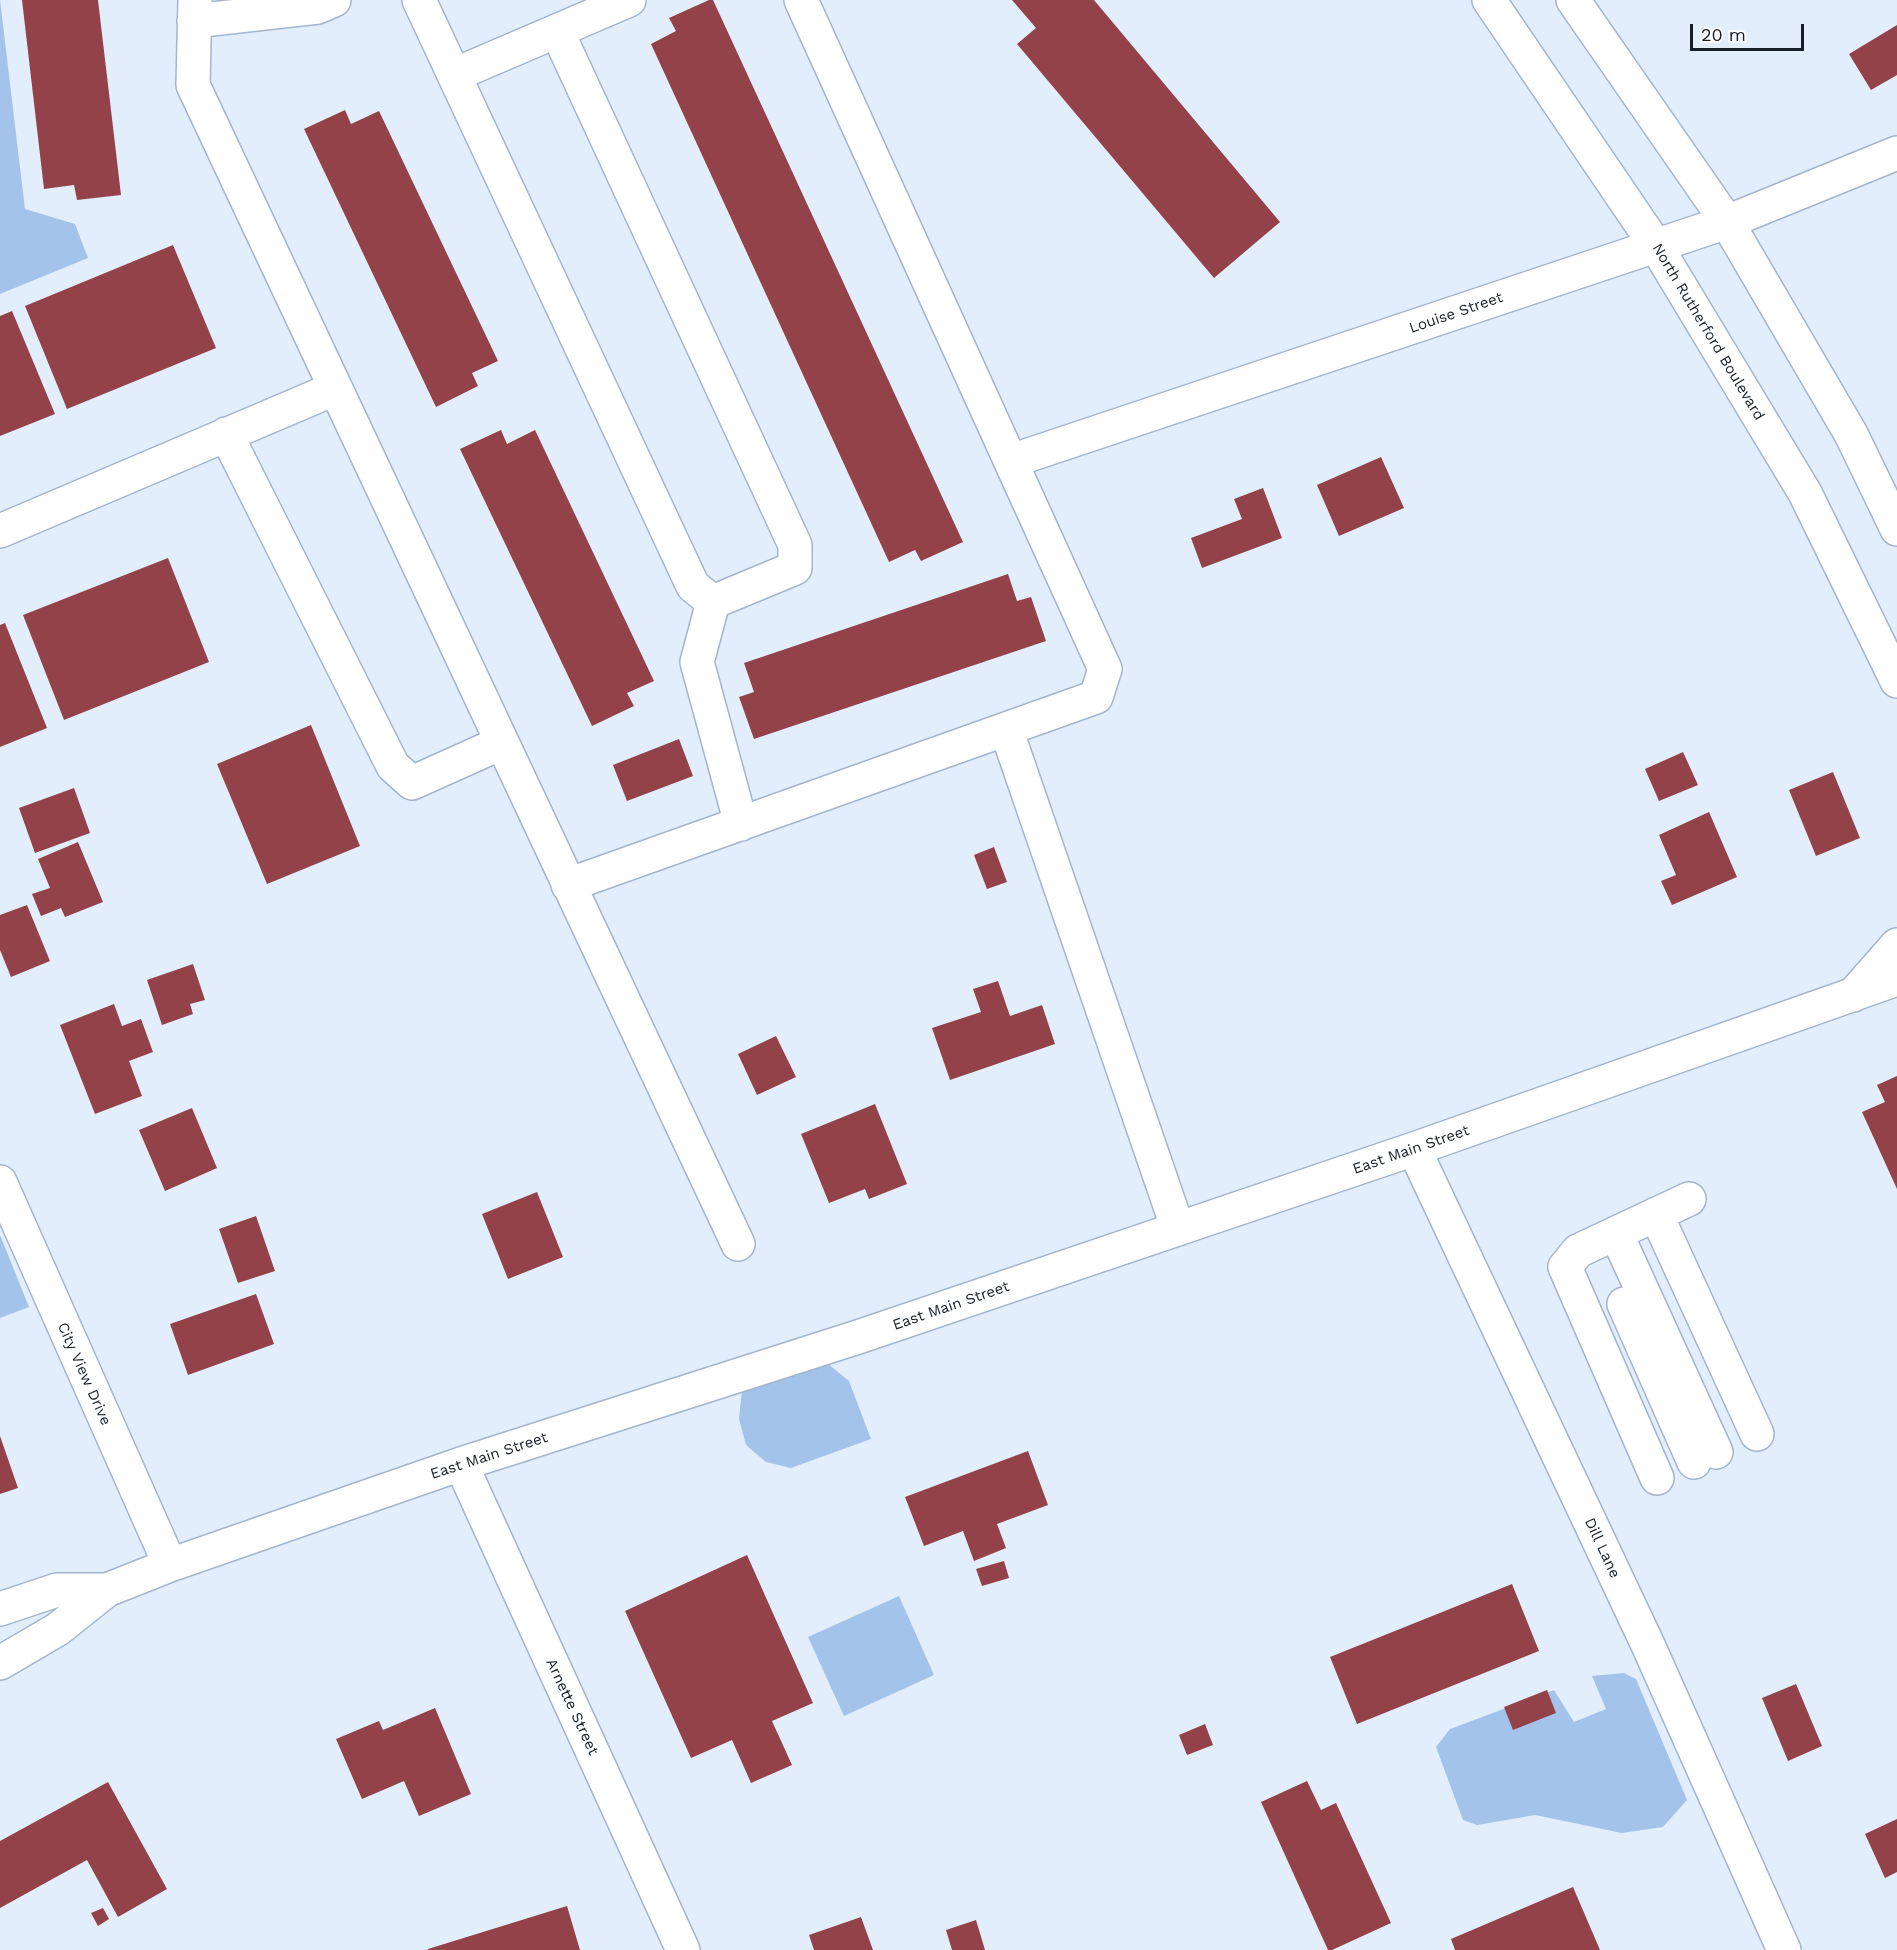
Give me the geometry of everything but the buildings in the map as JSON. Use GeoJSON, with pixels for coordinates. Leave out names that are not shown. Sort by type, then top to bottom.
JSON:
{"type":"FeatureCollection","features":[{"type":"Feature","properties":{"kind":"street"},"geometry":{"type":"LineString","coordinates":[[334,0],[318,7],[195,10],[194,85],[334,389],[738,1244]]}},
{"type":"Feature","properties":{"kind":"street"},"geometry":{"type":"LineString","coordinates":[[419,0],[693,586],[713,602]]}},
{"type":"Feature","properties":{"kind":"street"},"geometry":{"type":"LineString","coordinates":[[454,75],[628,0]]}},
{"type":"Feature","properties":{"kind":"street"},"geometry":{"type":"LineString","coordinates":[[568,885],[1096,697],[1106,669],[801,0]]}},
{"type":"Feature","properties":{"kind":"street","name":"North Rutherford Boulevard"},"geometry":{"type":"LineString","coordinates":[[1489,0],[1656,246],[1805,494],[1897,681]]}},
{"type":"Feature","properties":{"kind":"street"},"geometry":{"type":"LineString","coordinates":[[1574,0],[1727,222],[1851,434],[1897,529]]}},
{"type":"Feature","properties":{"kind":"street"},"geometry":{"type":"LineString","coordinates":[[557,31],[795,544],[795,568],[713,602]]}},
{"type":"Feature","properties":{"kind":"street","name":"Louise Street"},"geometry":{"type":"LineString","coordinates":[[1011,461],[1727,222],[1897,153]]}},
{"type":"Feature","properties":{"kind":"street"},"geometry":{"type":"LineString","coordinates":[[0,531],[334,389]]}},
{"type":"Feature","properties":{"kind":"street"},"geometry":{"type":"LineString","coordinates":[[226,435],[393,766],[412,783],[501,743]]}},
{"type":"Feature","properties":{"kind":"street"},"geometry":{"type":"LineString","coordinates":[[713,602],[697,662],[741,824]]}},
{"type":"Feature","properties":{"kind":"street"},"geometry":{"type":"LineString","coordinates":[[1006,729],[1178,1229]]}},
{"type":"Feature","properties":{"kind":"street"},"geometry":{"type":"LineString","coordinates":[[1853,995],[1897,945]]}},
{"type":"Feature","properties":{"kind":"street","name":"East Main Street"},"geometry":{"type":"LineString","coordinates":[[0,1609],[57,1590],[107,1590],[170,1565],[461,1464],[798,1357],[1178,1229],[1414,1149],[1897,979]]}},
{"type":"Feature","properties":{"kind":"street","name":"Dill Lane"},"geometry":{"type":"LineString","coordinates":[[1414,1149],[1648,1645],[1784,1950]]}},
{"type":"Feature","properties":{"kind":"street","name":"City View Drive"},"geometry":{"type":"LineString","coordinates":[[0,1182],[170,1565]]}},
{"type":"Feature","properties":{"kind":"street"},"geometry":{"type":"LineString","coordinates":[[1689,1199],[1617,1233],[1565,1268],[1706,1456]]}},
{"type":"Feature","properties":{"kind":"street"},"geometry":{"type":"LineString","coordinates":[[1617,1233],[1706,1456]]}},
{"type":"Feature","properties":{"kind":"street"},"geometry":{"type":"LineString","coordinates":[[1617,1233],[1706,1456]]}},
{"type":"Feature","properties":{"kind":"street","name":"Arnette Street"},"geometry":{"type":"LineString","coordinates":[[461,1464],[683,1950]]}},
{"type":"Feature","properties":{"kind":"street"},"geometry":{"type":"LineString","coordinates":[[0,1663],[57,1629],[107,1590]]}},
{"type":"Feature","properties":{"kind":"shaded area"},"geometry":{"type":"Polygon","coordinates":[[[0,0],[25,209],[75,224],[88,258],[0,294],[0,0]]]}},
{"type":"Feature","properties":{"kind":"shaded area"},"geometry":{"type":"Polygon","coordinates":[[[0,1235],[29,1307],[0,1318],[0,1235]]]}},
{"type":"Feature","properties":{"kind":"shaded area"},"geometry":{"type":"Polygon","coordinates":[[[828,1364],[849,1381],[871,1439],[791,1468],[766,1462],[746,1445],[739,1419],[742,1390],[828,1364]]]}},
{"type":"Feature","properties":{"kind":"shaded area"},"geometry":{"type":"Polygon","coordinates":[[[899,1596],[934,1675],[844,1716],[808,1637],[899,1596]]]}},
{"type":"Feature","properties":{"kind":"shaded area"},"geometry":{"type":"Polygon","coordinates":[[[1624,1673],[1636,1679],[1687,1800],[1663,1827],[1622,1833],[1535,1815],[1477,1825],[1463,1820],[1436,1747],[1450,1729],[1554,1690],[1574,1722],[1606,1709],[1592,1676],[1624,1673]]]}}]}
